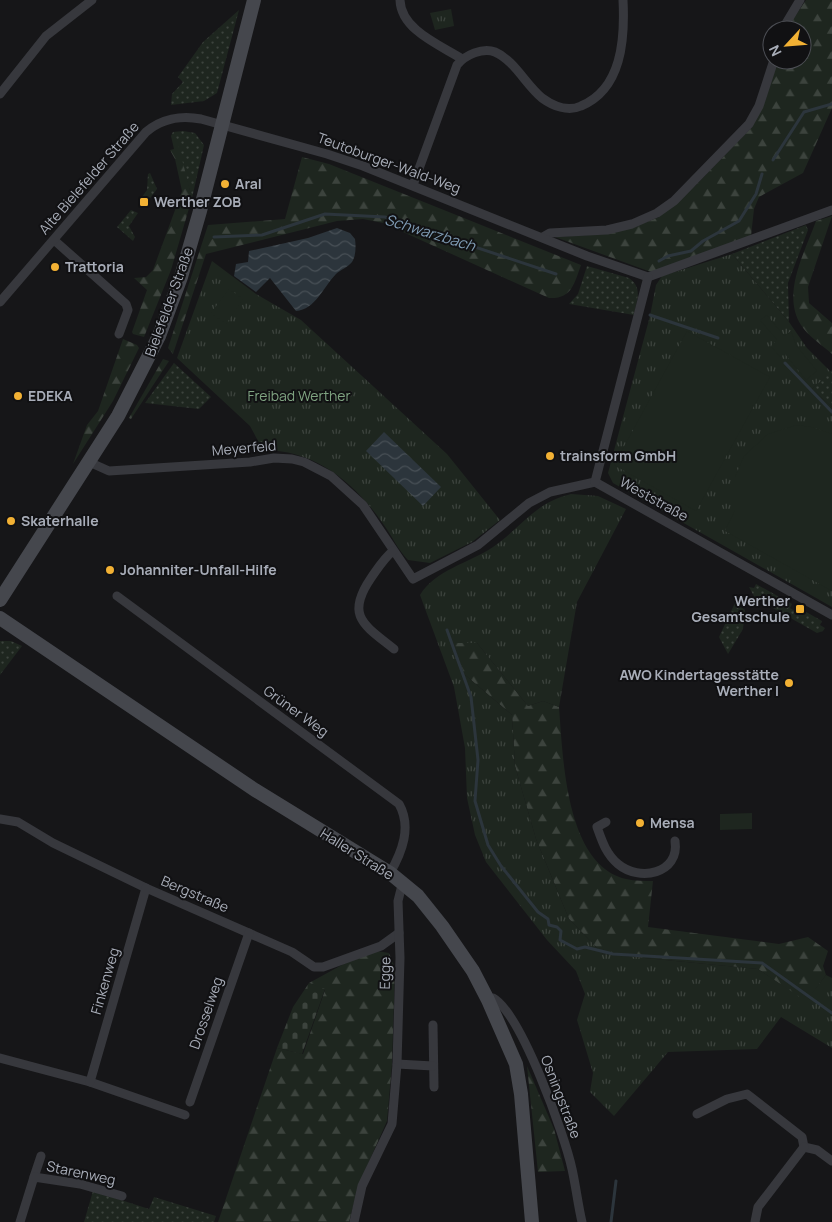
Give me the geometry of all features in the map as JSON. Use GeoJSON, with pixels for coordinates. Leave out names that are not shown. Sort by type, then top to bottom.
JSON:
{"type":"FeatureCollection","features":[{"type":"Feature","properties":{"kind":"street"},"geometry":{"type":"LineString","coordinates":[[0,94],[46,36],[92,0]]}},
{"type":"Feature","properties":{"kind":"street","name":"Bielefelder Straße"},"geometry":{"type":"LineString","coordinates":[[0,600],[118,416],[160,336],[195,230],[254,0]]}},
{"type":"Feature","properties":{"kind":"street"},"geometry":{"type":"LineString","coordinates":[[400,0],[400,9],[417,31],[462,59]]}},
{"type":"Feature","properties":{"kind":"street"},"geometry":{"type":"LineString","coordinates":[[413,186],[458,65],[462,59],[482,51],[495,52],[506,60],[543,98],[560,108],[574,109],[592,102],[606,89],[619,58],[625,28],[623,0]]}},
{"type":"Feature","properties":{"kind":"street"},"geometry":{"type":"LineString","coordinates":[[788,20],[800,0]]}},
{"type":"Feature","properties":{"kind":"street"},"geometry":{"type":"LineString","coordinates":[[543,237],[550,233],[607,230],[632,224],[657,213],[668,205],[692,184],[750,124],[759,106],[771,70]]}},
{"type":"Feature","properties":{"kind":"street","name":"Alte Bielefelder Straße"},"geometry":{"type":"LineString","coordinates":[[0,302],[150,129],[168,120],[180,118],[194,118],[222,125]]}},
{"type":"Feature","properties":{"kind":"street","name":"Teutoburger-Wald-Weg"},"geometry":{"type":"LineString","coordinates":[[222,125],[327,154],[413,186],[587,256],[648,277]]}},
{"type":"Feature","properties":{"kind":"street"},"geometry":{"type":"LineString","coordinates":[[595,482],[648,277],[832,210]]}},
{"type":"Feature","properties":{"kind":"street"},"geometry":{"type":"LineString","coordinates":[[54,240],[126,304],[128,310],[119,334]]}},
{"type":"Feature","properties":{"kind":"street","name":"Meyerfeld"},"geometry":{"type":"LineString","coordinates":[[89,462],[109,471],[250,462],[274,458],[292,459],[322,471],[340,484],[362,505],[407,574],[415,579],[478,545],[529,503],[550,492],[595,482]]}},
{"type":"Feature","properties":{"kind":"street","name":"Weststraße"},"geometry":{"type":"LineString","coordinates":[[595,482],[832,615]]}},
{"type":"Feature","properties":{"kind":"street"},"geometry":{"type":"LineString","coordinates":[[393,551],[386,556],[360,595],[358,603],[362,619],[367,626],[394,649]]}},
{"type":"Feature","properties":{"kind":"street","name":"Grüner Weg"},"geometry":{"type":"LineString","coordinates":[[117,596],[393,798],[403,811],[406,830],[405,842],[390,873]]}},
{"type":"Feature","properties":{"kind":"street","name":"Haller Straße"},"geometry":{"type":"LineString","coordinates":[[0,618],[255,790],[390,873],[404,884],[436,919],[464,956],[488,1000],[516,1064],[521,1094],[532,1222]]}},
{"type":"Feature","properties":{"kind":"street","name":"Bergstraße"},"geometry":{"type":"LineString","coordinates":[[0,819],[18,822],[53,843],[146,888],[292,952],[310,965],[319,968],[381,946],[399,933]]}},
{"type":"Feature","properties":{"kind":"street"},"geometry":{"type":"LineString","coordinates":[[606,822],[597,827],[604,848],[619,865],[633,872],[652,874],[664,869],[674,856],[675,840]]}},
{"type":"Feature","properties":{"kind":"street","name":"Egge"},"geometry":{"type":"LineString","coordinates":[[354,1222],[362,1186],[392,1124],[397,1064],[400,958],[398,901],[400,889],[404,884]]}},
{"type":"Feature","properties":{"kind":"street","name":"Finkenweg"},"geometry":{"type":"LineString","coordinates":[[90,1082],[146,888]]}},
{"type":"Feature","properties":{"kind":"street","name":"Drosselweg"},"geometry":{"type":"LineString","coordinates":[[190,1102],[249,933]]}},
{"type":"Feature","properties":{"kind":"street"},"geometry":{"type":"LineString","coordinates":[[381,946],[394,952],[400,958]]}},
{"type":"Feature","properties":{"kind":"street","name":"Osningstraße"},"geometry":{"type":"LineString","coordinates":[[488,1000],[493,998],[497,1000],[513,1020],[560,1127],[572,1169],[582,1222]]}},
{"type":"Feature","properties":{"kind":"street"},"geometry":{"type":"LineString","coordinates":[[434,1025],[434,1087]]}},
{"type":"Feature","properties":{"kind":"street"},"geometry":{"type":"LineString","coordinates":[[0,1058],[90,1082],[185,1115]]}},
{"type":"Feature","properties":{"kind":"street"},"geometry":{"type":"LineString","coordinates":[[397,1064],[433,1066]]}},
{"type":"Feature","properties":{"kind":"street"},"geometry":{"type":"LineString","coordinates":[[697,1114],[727,1099],[747,1094],[802,1138],[804,1147]]}},
{"type":"Feature","properties":{"kind":"street"},"geometry":{"type":"LineString","coordinates":[[804,1147],[818,1150],[832,1161]]}},
{"type":"Feature","properties":{"kind":"street"},"geometry":{"type":"LineString","coordinates":[[755,1222],[758,1207],[804,1147]]}},
{"type":"Feature","properties":{"kind":"street","name":"Starenweg"},"geometry":{"type":"LineString","coordinates":[[20,1222],[41,1156]]}},
{"type":"Feature","properties":{"kind":"street","name":"Starenweg"},"geometry":{"type":"LineString","coordinates":[[34,1177],[80,1184],[122,1196]]}},
{"type":"Feature","properties":{"kind":"green space"},"geometry":{"type":"Polygon","coordinates":[[[806,0],[832,0],[832,108],[803,173],[759,197],[754,209],[751,236],[651,272],[555,237],[607,234],[634,227],[659,217],[695,186],[752,127],[773,70],[812,70],[812,20],[793,20],[806,0]]]}},
{"type":"Feature","properties":{"kind":"green space"},"geometry":{"type":"Polygon","coordinates":[[[451,9],[454,26],[435,30],[430,13],[451,9]]]}},
{"type":"Feature","properties":{"kind":"green space"},"geometry":{"type":"Polygon","coordinates":[[[239,10],[217,93],[204,101],[171,105],[172,94],[183,82],[178,77],[203,42],[239,10]]]}},
{"type":"Feature","properties":{"kind":"green space"},"geometry":{"type":"Polygon","coordinates":[[[173,132],[195,133],[204,145],[192,198],[173,132]]]}},
{"type":"Feature","properties":{"kind":"green space"},"geometry":{"type":"Polygon","coordinates":[[[173,132],[177,140],[192,198],[171,270],[144,337],[132,332],[147,290],[134,278],[146,277],[153,270],[182,191],[175,159],[170,150],[174,149],[171,136],[173,132]]]}},
{"type":"Feature","properties":{"kind":"green space"},"geometry":{"type":"Polygon","coordinates":[[[302,157],[329,164],[581,265],[574,284],[563,296],[549,298],[383,223],[363,219],[337,221],[206,254],[173,354],[168,348],[208,225],[285,219],[302,157]]]}},
{"type":"Feature","properties":{"kind":"green space"},"geometry":{"type":"Polygon","coordinates":[[[150,173],[157,189],[145,205],[139,201],[147,190],[148,174],[150,173]]]}},
{"type":"Feature","properties":{"kind":"green space"},"geometry":{"type":"Polygon","coordinates":[[[131,210],[138,213],[129,226],[135,237],[133,241],[117,227],[131,210]]]}},
{"type":"Feature","properties":{"kind":"green space"},"geometry":{"type":"Polygon","coordinates":[[[832,216],[808,287],[809,303],[832,323],[832,354],[811,337],[801,325],[795,313],[793,300],[794,287],[801,259],[816,221],[832,216]]]}},
{"type":"Feature","properties":{"kind":"green space"},"geometry":{"type":"Polygon","coordinates":[[[806,225],[808,230],[788,283],[789,322],[732,254],[806,225]]]}},
{"type":"Feature","properties":{"kind":"green space"},"geometry":{"type":"Polygon","coordinates":[[[732,254],[789,322],[807,348],[831,372],[812,389],[832,407],[832,607],[613,483],[608,473],[650,316],[656,285],[662,276],[732,254]]]}},
{"type":"Feature","properties":{"kind":"green space","name":"Freibad Werther"},"geometry":{"type":"Polygon","coordinates":[[[212,261],[256,294],[301,320],[447,454],[500,520],[472,542],[430,563],[408,560],[373,510],[347,483],[317,463],[300,456],[263,450],[250,426],[177,358],[212,261]]]}},
{"type":"Feature","properties":{"kind":"green space"},"geometry":{"type":"Polygon","coordinates":[[[587,266],[629,278],[633,282],[638,290],[634,315],[569,304],[578,294],[587,266]]]}},
{"type":"Feature","properties":{"kind":"green space"},"geometry":{"type":"Polygon","coordinates":[[[229,289],[243,299],[226,324],[211,313],[229,289]]]}},
{"type":"Feature","properties":{"kind":"green space"},"geometry":{"type":"Polygon","coordinates":[[[767,315],[784,336],[791,331],[796,345],[817,371],[806,380],[785,354],[780,357],[771,346],[777,340],[760,320],[767,315]]]}},
{"type":"Feature","properties":{"kind":"green space"},"geometry":{"type":"Polygon","coordinates":[[[687,331],[770,377],[696,511],[614,465],[687,331]]]}},
{"type":"Feature","properties":{"kind":"green space"},"geometry":{"type":"Polygon","coordinates":[[[123,339],[137,345],[139,348],[113,401],[73,464],[87,425],[98,411],[123,339]]]}},
{"type":"Feature","properties":{"kind":"green space"},"geometry":{"type":"Polygon","coordinates":[[[163,359],[169,361],[131,419],[129,418],[163,359]]]}},
{"type":"Feature","properties":{"kind":"green space"},"geometry":{"type":"Polygon","coordinates":[[[174,363],[211,397],[199,409],[145,403],[174,363]]]}},
{"type":"Feature","properties":{"kind":"green space"},"geometry":{"type":"Polygon","coordinates":[[[832,370],[832,407],[812,389],[832,370]]]}},
{"type":"Feature","properties":{"kind":"green space"},"geometry":{"type":"Polygon","coordinates":[[[797,425],[811,427],[832,434],[832,591],[725,531],[735,510],[735,477],[744,456],[768,434],[797,425]]]}},
{"type":"Feature","properties":{"kind":"green space"},"geometry":{"type":"Polygon","coordinates":[[[571,494],[598,496],[626,509],[577,602],[559,707],[543,701],[528,706],[477,643],[453,643],[464,674],[512,715],[515,766],[536,839],[569,919],[603,954],[758,969],[806,1001],[826,975],[832,978],[832,1048],[781,1017],[757,1049],[668,1052],[614,1116],[590,1092],[593,1073],[577,1020],[585,994],[576,971],[547,940],[486,862],[475,835],[467,798],[465,748],[454,687],[420,595],[434,579],[493,547],[538,509],[558,498],[571,494]]]}},
{"type":"Feature","properties":{"kind":"green space"},"geometry":{"type":"Polygon","coordinates":[[[756,584],[792,604],[790,608],[798,613],[801,609],[822,621],[820,625],[825,628],[823,631],[817,633],[755,598],[749,587],[754,588],[756,584]]]}},
{"type":"Feature","properties":{"kind":"green space"},"geometry":{"type":"Polygon","coordinates":[[[735,603],[745,610],[743,629],[728,654],[719,637],[735,603]]]}},
{"type":"Feature","properties":{"kind":"green space"},"geometry":{"type":"Polygon","coordinates":[[[0,641],[11,641],[22,646],[0,675],[0,641]]]}},
{"type":"Feature","properties":{"kind":"green space"},"geometry":{"type":"Polygon","coordinates":[[[453,643],[477,643],[528,706],[543,701],[559,707],[566,779],[571,806],[579,831],[590,853],[606,870],[626,879],[653,881],[648,927],[779,944],[808,937],[828,951],[823,966],[826,975],[806,1002],[758,969],[603,954],[569,919],[536,839],[515,766],[512,715],[464,674],[453,643]]]}},
{"type":"Feature","properties":{"kind":"green space"},"geometry":{"type":"Polygon","coordinates":[[[752,813],[752,829],[720,830],[720,814],[752,813]]]}},
{"type":"Feature","properties":{"kind":"green space"},"geometry":{"type":"Polygon","coordinates":[[[377,951],[389,953],[395,968],[392,1064],[387,1121],[359,1184],[349,1222],[218,1222],[277,1048],[303,1054],[325,990],[309,983],[351,960],[377,951]]]}},
{"type":"Feature","properties":{"kind":"green space"},"geometry":{"type":"Polygon","coordinates":[[[309,983],[325,989],[302,1054],[277,1048],[293,1007],[309,983]]]}},
{"type":"Feature","properties":{"kind":"green space"},"geometry":{"type":"Polygon","coordinates":[[[527,1066],[554,1129],[565,1171],[538,1172],[527,1066]]]}},
{"type":"Feature","properties":{"kind":"green space"},"geometry":{"type":"Polygon","coordinates":[[[93,1191],[149,1209],[154,1197],[216,1216],[214,1222],[84,1222],[93,1191]]]}},
{"type":"Feature","properties":{"kind":"water"},"geometry":{"type":"Polygon","coordinates":[[[337,228],[350,233],[355,239],[353,260],[336,274],[314,302],[303,310],[296,311],[270,278],[256,292],[234,276],[236,264],[248,262],[249,251],[308,238],[337,228]]]}},
{"type":"Feature","properties":{"kind":"water"},"geometry":{"type":"Polygon","coordinates":[[[384,432],[441,487],[423,506],[366,451],[384,432]]]}},
{"type":"Feature","properties":{"kind":"waterway","name":"Schwarzbach"},"geometry":{"type":"LineString","coordinates":[[773,160],[804,112],[832,104]]}},
{"type":"Feature","properties":{"kind":"waterway","name":"Schwarzbach"},"geometry":{"type":"LineString","coordinates":[[659,261],[668,256],[691,251],[703,241],[739,221],[756,194],[762,174]]}},
{"type":"Feature","properties":{"kind":"waterway","name":"Schwarzbach"},"geometry":{"type":"LineString","coordinates":[[214,237],[262,235],[325,214],[385,217],[556,274]]}},
{"type":"Feature","properties":{"kind":"waterway"},"geometry":{"type":"LineString","coordinates":[[650,315],[718,338]]}},
{"type":"Feature","properties":{"kind":"waterway"},"geometry":{"type":"LineString","coordinates":[[785,363],[832,412]]}},
{"type":"Feature","properties":{"kind":"waterway"},"geometry":{"type":"LineString","coordinates":[[447,630],[471,697],[478,760],[475,801],[488,845],[501,866],[538,912],[548,919],[549,925],[557,927],[561,931],[560,940],[577,949],[585,947],[613,954],[762,963],[832,1013]]}},
{"type":"Feature","properties":{"kind":"waterway"},"geometry":{"type":"LineString","coordinates":[[611,1222],[616,1181]]}},
{"type":"Feature","properties":{"kind":"place","name":"Aral"},"geometry":{"type":"Point","coordinates":[225,184]}},
{"type":"Feature","properties":{"kind":"place","name":"Werther ZOB"},"geometry":{"type":"Point","coordinates":[144,202]}},
{"type":"Feature","properties":{"kind":"place","name":"Trattoria"},"geometry":{"type":"Point","coordinates":[55,267]}},
{"type":"Feature","properties":{"kind":"place","name":"EDEKA"},"geometry":{"type":"Point","coordinates":[18,396]}},
{"type":"Feature","properties":{"kind":"place","name":"trainsform GmbH"},"geometry":{"type":"Point","coordinates":[550,456]}},
{"type":"Feature","properties":{"kind":"place","name":"Skaterhalle"},"geometry":{"type":"Point","coordinates":[11,521]}},
{"type":"Feature","properties":{"kind":"place","name":"Johanniter-Unfall-Hilfe"},"geometry":{"type":"Point","coordinates":[110,570]}},
{"type":"Feature","properties":{"kind":"place","name":"Werther Gesamtschule"},"geometry":{"type":"Point","coordinates":[800,609]}},
{"type":"Feature","properties":{"kind":"place","name":"AWO Kindertagesstätte Werther I"},"geometry":{"type":"Point","coordinates":[789,683]}},
{"type":"Feature","properties":{"kind":"place","name":"Mensa"},"geometry":{"type":"Point","coordinates":[640,823]}}]}
